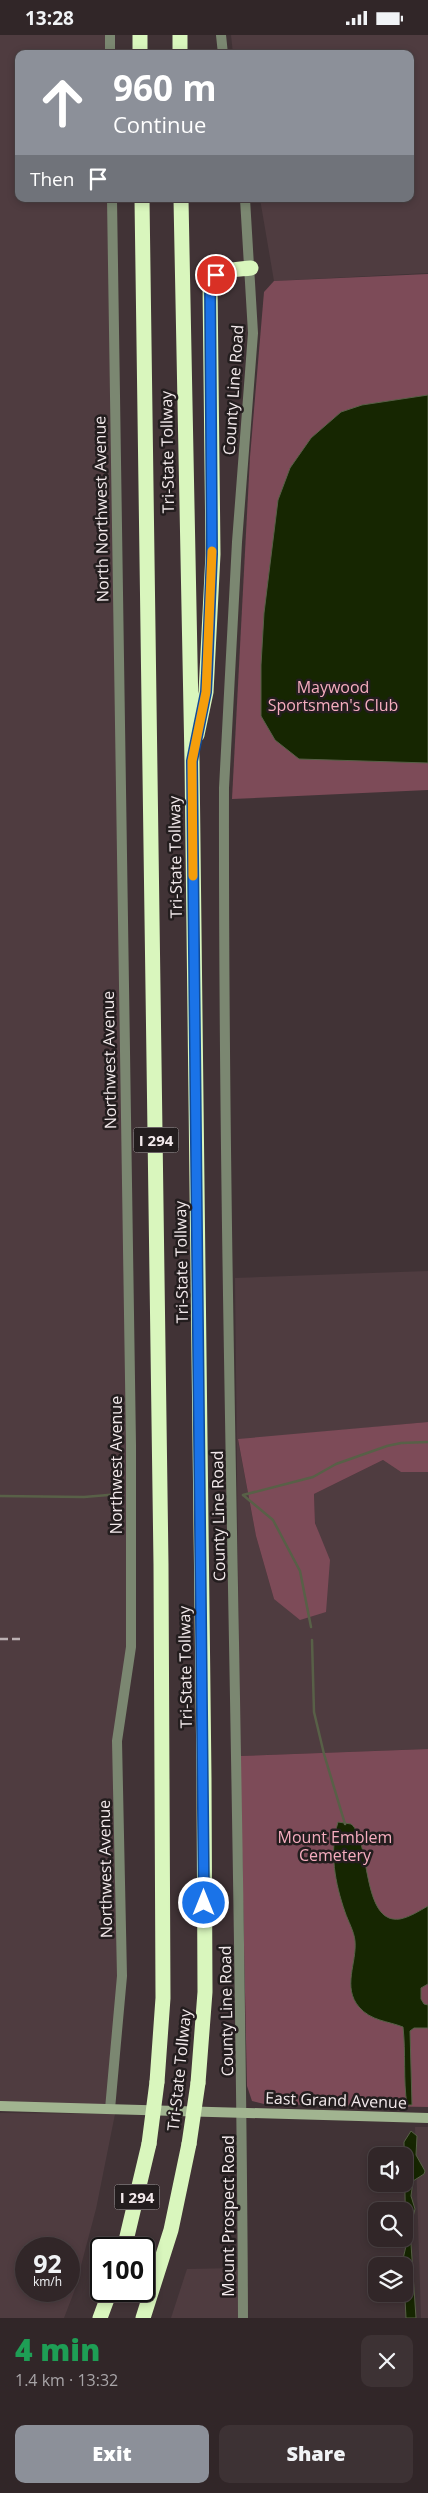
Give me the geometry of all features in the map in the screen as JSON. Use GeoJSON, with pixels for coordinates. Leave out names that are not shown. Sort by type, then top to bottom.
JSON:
{"type":"FeatureCollection","features":[{"type":"Feature","properties":{"kind":"highway"},"geometry":{"type":"LineString","coordinates":[[140,35],[140,50]]}},
{"type":"Feature","properties":{"kind":"highway"},"geometry":{"type":"LineString","coordinates":[[180,35],[180,50]]}},
{"type":"Feature","properties":{"kind":"highway","name":"Tri-State Tollway"},"geometry":{"type":"LineString","coordinates":[[127,2237],[149,2144],[157,2082],[163,1998],[162,1651],[142,202]]}},
{"type":"Feature","properties":{"kind":"highway","name":"Tri-State Tollway"},"geometry":{"type":"LineString","coordinates":[[143,2318],[171,2230],[189,2144],[198,2083],[205,1991],[192,761],[182,202]]}},
{"type":"Feature","properties":{"kind":"highway"},"geometry":{"type":"LineString","coordinates":[[192,761],[206,692],[212,554],[210,283],[216,275],[224,271],[251,268]]}},
{"type":"Feature","properties":{"kind":"highway"},"geometry":{"type":"LineString","coordinates":[[100,2318],[106,2302]]}},
{"type":"Feature","properties":{"kind":"main road","name":"East Grand Avenue"},"geometry":{"type":"LineString","coordinates":[[0,2106],[428,2118]]}},
{"type":"Feature","properties":{"kind":"street"},"geometry":{"type":"LineString","coordinates":[[110,35],[110,50]]}},
{"type":"Feature","properties":{"kind":"street"},"geometry":{"type":"LineString","coordinates":[[221,35],[223,50]]}},
{"type":"Feature","properties":{"kind":"street","name":"North Northwest Avenue"},"geometry":{"type":"LineString","coordinates":[[112,202],[120,819]]}},
{"type":"Feature","properties":{"kind":"street","name":"County Line Road"},"geometry":{"type":"LineString","coordinates":[[242,2113],[225,1045],[224,797],[237,542],[253,333],[251,268],[245,202]]}},
{"type":"Feature","properties":{"kind":"street","name":"Northwest Avenue"},"geometry":{"type":"LineString","coordinates":[[110,2109],[122,1976],[117,1741],[131,1637],[131,1445],[120,819]]}},
{"type":"Feature","properties":{"kind":"street","name":"Mount Prospect Road"},"geometry":{"type":"LineString","coordinates":[[242,2113],[243,2318]]}},
{"type":"Feature","properties":{"kind":"shaded area"},"geometry":{"type":"Polygon","coordinates":[[[0,35],[110,35],[110,50],[15,50],[15,202],[112,202],[131,1647],[117,1741],[122,1976],[110,2109],[0,2107],[0,35]]]}},
{"type":"Feature","properties":{"kind":"shaded area"},"geometry":{"type":"Polygon","coordinates":[[[231,35],[428,35],[428,273],[274,281],[261,202],[414,202],[414,50],[233,50],[231,35]]]}},
{"type":"Feature","properties":{"kind":"shaded area"},"geometry":{"type":"Polygon","coordinates":[[[428,395],[428,763],[299,759],[275,740],[261,716],[264,613],[278,500],[290,468],[311,438],[341,412],[362,405],[428,395]]]}},
{"type":"Feature","properties":{"kind":"shaded area"},"geometry":{"type":"Polygon","coordinates":[[[428,1271],[428,1422],[238,1440],[256,1536],[274,1599],[320,1537],[315,1522],[314,1494],[383,1460],[401,1472],[428,1472],[428,1749],[240,1756],[235,1278],[428,1271]]]}},
{"type":"Feature","properties":{"kind":"shaded area"},"geometry":{"type":"Polygon","coordinates":[[[338,1822],[351,1824],[357,1833],[362,1846],[368,1879],[379,1909],[388,1917],[400,1919],[428,1906],[428,1984],[421,1988],[421,1999],[424,2004],[428,2005],[428,2028],[414,2028],[410,2031],[412,2105],[407,2105],[403,2027],[380,2020],[364,2012],[354,1999],[351,1991],[355,1941],[341,1901],[334,1867],[335,1833],[338,1822]]]}},
{"type":"Feature","properties":{"kind":"shaded area"},"geometry":{"type":"Polygon","coordinates":[[[0,2113],[115,2114],[96,2209],[80,2269],[80,2237],[15,2237],[15,2302],[70,2302],[64,2318],[0,2318],[0,2113]]]}},
{"type":"Feature","properties":{"kind":"shaded area"},"geometry":{"type":"Polygon","coordinates":[[[415,2127],[428,2127],[428,2318],[421,2318],[415,2127]]]}},
{"type":"Feature","properties":{"kind":"shaded area"},"geometry":{"type":"Polygon","coordinates":[[[411,2131],[417,2136],[416,2155],[425,2171],[424,2174],[413,2181],[413,2147],[404,2147],[404,2142],[411,2131]]]}},
{"type":"Feature","properties":{"kind":"shaded area"},"geometry":{"type":"Polygon","coordinates":[[[405,2192],[412,2192],[413,2202],[405,2202],[405,2192]]]}},
{"type":"Feature","properties":{"kind":"shaded area"},"geometry":{"type":"Polygon","coordinates":[[[406,2247],[411,2247],[412,2257],[403,2257],[406,2247]]]}},
{"type":"Feature","properties":{"kind":"shaded area"},"geometry":{"type":"Polygon","coordinates":[[[239,2268],[240,2318],[171,2318],[187,2269],[239,2268]]]}},
{"type":"Feature","properties":{"kind":"shaded area"},"geometry":{"type":"Polygon","coordinates":[[[413,2274],[416,2318],[406,2318],[405,2302],[413,2302],[413,2274]]]}},
{"type":"Feature","properties":{"kind":"green space","name":"Maywood Sportsmen's Club"},"geometry":{"type":"Polygon","coordinates":[[[428,274],[428,790],[232,799],[250,457],[264,292],[274,281],[428,274]]]}},
{"type":"Feature","properties":{"kind":"green space"},"geometry":{"type":"Polygon","coordinates":[[[428,1422],[428,1472],[401,1472],[383,1460],[314,1494],[315,1523],[330,1560],[326,1612],[300,1620],[274,1599],[256,1536],[238,1439],[428,1422]]]}},
{"type":"Feature","properties":{"kind":"green space","name":"Mount Emblem Cemetery"},"geometry":{"type":"Polygon","coordinates":[[[428,1749],[428,2107],[264,2104],[252,2101],[247,2086],[240,1756],[428,1749]]]}},
{"type":"Feature","properties":{"kind":"waterway"},"geometry":{"type":"LineString","coordinates":[[243,1495],[313,1477],[336,1464],[387,1446],[401,1443],[428,1442]]}},
{"type":"Feature","properties":{"kind":"waterway"},"geometry":{"type":"LineString","coordinates":[[0,1496],[84,1497],[120,1494]]}},
{"type":"Feature","properties":{"kind":"waterway"},"geometry":{"type":"LineString","coordinates":[[243,1495],[273,1520],[300,1571],[311,1627]]}},
{"type":"Feature","properties":{"kind":"waterway"},"geometry":{"type":"LineString","coordinates":[[312,1640],[314,1712],[324,1754],[345,1824]]}},
{"type":"Feature","properties":{"kind":"railway"},"geometry":{"type":"LineString","coordinates":[[0,1639],[20,1639]]}},
{"type":"Feature","properties":{"kind":"slow traffic"},"geometry":{"type":"LineString","coordinates":[[193,876],[192,761],[206,692],[212,551]]}},
{"type":"Feature","properties":{"kind":"route"},"geometry":{"type":"LineString","coordinates":[[204,1903],[203,1633],[192,761],[206,692],[207,673],[212,554],[210,283],[216,275]]}}]}
